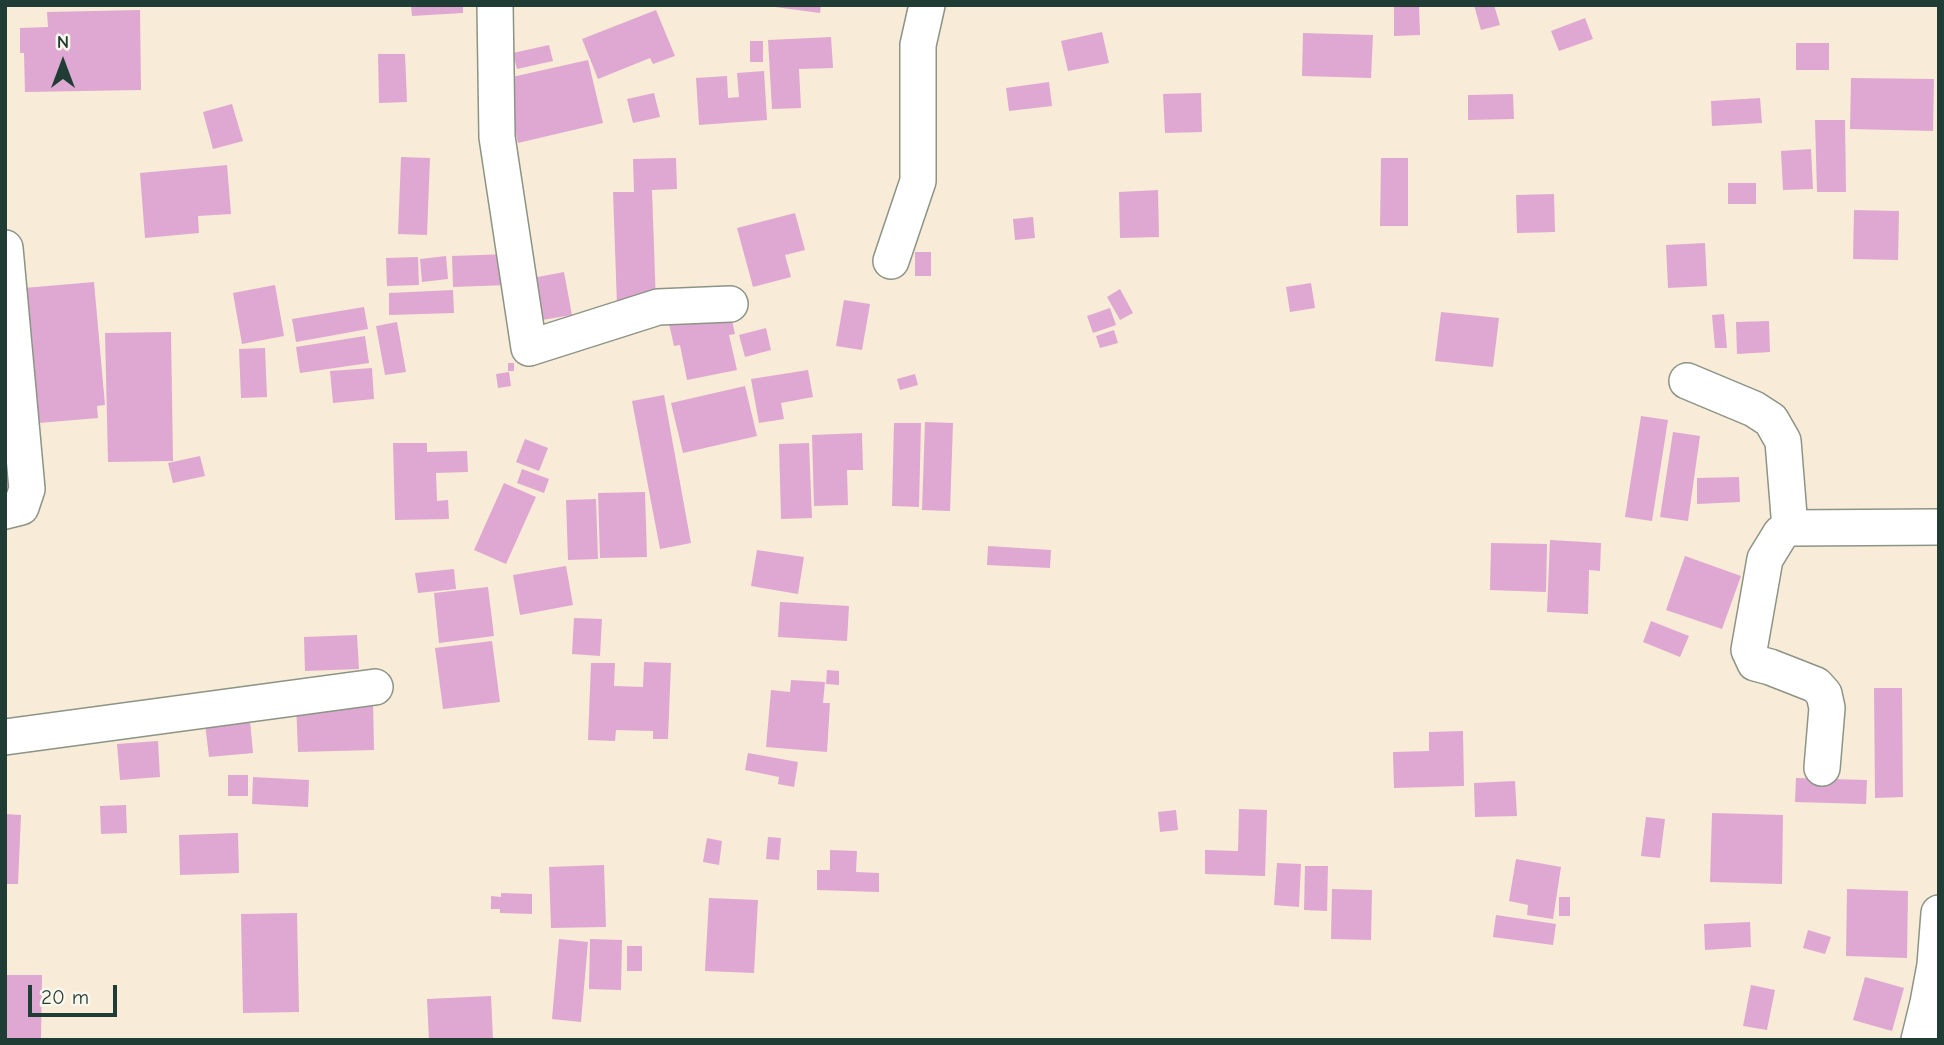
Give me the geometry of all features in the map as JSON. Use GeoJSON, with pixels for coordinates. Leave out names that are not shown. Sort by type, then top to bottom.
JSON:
{"type":"FeatureCollection","features":[{"type":"Feature","properties":{"kind":"street"},"geometry":{"type":"LineString","coordinates":[[495,5],[497,137],[529,348],[658,307],[730,304]]}},
{"type":"Feature","properties":{"kind":"street"},"geometry":{"type":"LineString","coordinates":[[891,261],[918,181],[918,45],[927,5]]}},
{"type":"Feature","properties":{"kind":"street"},"geometry":{"type":"LineString","coordinates":[[5,248],[27,489],[21,507],[5,511]]}},
{"type":"Feature","properties":{"kind":"street"},"geometry":{"type":"LineString","coordinates":[[1686,381],[1754,409],[1771,420],[1783,441],[1790,528]]}},
{"type":"Feature","properties":{"kind":"street"},"geometry":{"type":"LineString","coordinates":[[1822,768],[1827,708],[1824,694],[1816,685],[1755,663],[1749,650],[1765,559],[1774,541],[1790,528],[1939,527]]}},
{"type":"Feature","properties":{"kind":"street"},"geometry":{"type":"LineString","coordinates":[[5,737],[375,687]]}},
{"type":"Feature","properties":{"kind":"street"},"geometry":{"type":"LineString","coordinates":[[1919,1040],[1935,965],[1939,913]]}},
{"type":"Feature","properties":{"kind":"building"},"geometry":{"type":"Polygon","coordinates":[[[411,5],[463,5],[463,13],[412,16],[411,5]]]}},
{"type":"Feature","properties":{"kind":"building"},"geometry":{"type":"Polygon","coordinates":[[[775,5],[821,5],[820,13],[775,5]]]}},
{"type":"Feature","properties":{"kind":"building"},"geometry":{"type":"Polygon","coordinates":[[[1394,5],[1419,5],[1420,35],[1394,36],[1394,5]]]}},
{"type":"Feature","properties":{"kind":"building"},"geometry":{"type":"Polygon","coordinates":[[[1474,5],[1494,5],[1500,25],[1481,30],[1474,5]]]}},
{"type":"Feature","properties":{"kind":"building"},"geometry":{"type":"Polygon","coordinates":[[[140,10],[141,90],[25,92],[20,28],[48,27],[47,12],[140,10]]]}},
{"type":"Feature","properties":{"kind":"building"},"geometry":{"type":"Polygon","coordinates":[[[656,10],[675,56],[653,64],[650,58],[598,79],[582,39],[656,10]]]}},
{"type":"Feature","properties":{"kind":"building"},"geometry":{"type":"Polygon","coordinates":[[[1585,18],[1593,39],[1559,51],[1551,31],[1585,18]]]}},
{"type":"Feature","properties":{"kind":"building"},"geometry":{"type":"Polygon","coordinates":[[[1102,32],[1109,63],[1068,71],[1061,41],[1102,32]]]}},
{"type":"Feature","properties":{"kind":"building"},"geometry":{"type":"Polygon","coordinates":[[[1303,33],[1373,35],[1371,78],[1302,76],[1303,33]]]}},
{"type":"Feature","properties":{"kind":"building"},"geometry":{"type":"Polygon","coordinates":[[[831,37],[833,68],[799,69],[801,108],[772,109],[768,40],[831,37]]]}},
{"type":"Feature","properties":{"kind":"building"},"geometry":{"type":"Polygon","coordinates":[[[750,41],[763,41],[763,62],[750,62],[750,41]]]}},
{"type":"Feature","properties":{"kind":"building"},"geometry":{"type":"Polygon","coordinates":[[[1796,43],[1829,43],[1829,70],[1796,70],[1796,43]]]}},
{"type":"Feature","properties":{"kind":"building"},"geometry":{"type":"Polygon","coordinates":[[[549,45],[553,61],[517,69],[513,53],[549,45]]]}},
{"type":"Feature","properties":{"kind":"building"},"geometry":{"type":"Polygon","coordinates":[[[378,54],[405,54],[407,102],[379,103],[378,54]]]}},
{"type":"Feature","properties":{"kind":"building"},"geometry":{"type":"Polygon","coordinates":[[[588,60],[603,123],[518,143],[503,79],[588,60]]]}},
{"type":"Feature","properties":{"kind":"building"},"geometry":{"type":"Polygon","coordinates":[[[764,71],[767,120],[699,125],[696,78],[727,76],[728,98],[739,97],[737,73],[764,71]]]}},
{"type":"Feature","properties":{"kind":"building"},"geometry":{"type":"Polygon","coordinates":[[[1851,78],[1934,79],[1933,131],[1850,129],[1851,78]]]}},
{"type":"Feature","properties":{"kind":"building"},"geometry":{"type":"Polygon","coordinates":[[[1049,82],[1052,106],[1009,111],[1006,88],[1049,82]]]}},
{"type":"Feature","properties":{"kind":"building"},"geometry":{"type":"Polygon","coordinates":[[[654,93],[660,117],[633,123],[627,99],[654,93]]]}},
{"type":"Feature","properties":{"kind":"building"},"geometry":{"type":"Polygon","coordinates":[[[1201,93],[1202,132],[1165,133],[1163,94],[1201,93]]]}},
{"type":"Feature","properties":{"kind":"building"},"geometry":{"type":"Polygon","coordinates":[[[1513,94],[1514,119],[1468,120],[1468,95],[1513,94]]]}},
{"type":"Feature","properties":{"kind":"building"},"geometry":{"type":"Polygon","coordinates":[[[1760,98],[1762,123],[1712,126],[1711,101],[1760,98]]]}},
{"type":"Feature","properties":{"kind":"building"},"geometry":{"type":"Polygon","coordinates":[[[232,104],[243,141],[213,149],[203,112],[232,104]]]}},
{"type":"Feature","properties":{"kind":"building"},"geometry":{"type":"Polygon","coordinates":[[[1815,120],[1845,120],[1846,192],[1817,192],[1815,120]]]}},
{"type":"Feature","properties":{"kind":"building"},"geometry":{"type":"Polygon","coordinates":[[[1811,149],[1813,189],[1783,190],[1781,151],[1811,149]]]}},
{"type":"Feature","properties":{"kind":"building"},"geometry":{"type":"Polygon","coordinates":[[[401,157],[430,158],[427,235],[398,234],[401,157]]]}},
{"type":"Feature","properties":{"kind":"building"},"geometry":{"type":"Polygon","coordinates":[[[676,158],[677,189],[652,190],[656,304],[617,305],[613,192],[634,192],[633,159],[676,158]]]}},
{"type":"Feature","properties":{"kind":"building"},"geometry":{"type":"Polygon","coordinates":[[[1381,158],[1408,158],[1408,226],[1380,226],[1381,158]]]}},
{"type":"Feature","properties":{"kind":"building"},"geometry":{"type":"Polygon","coordinates":[[[227,165],[231,214],[198,216],[199,233],[145,238],[140,173],[227,165]]]}},
{"type":"Feature","properties":{"kind":"building"},"geometry":{"type":"Polygon","coordinates":[[[1728,183],[1756,183],[1756,204],[1728,204],[1728,183]]]}},
{"type":"Feature","properties":{"kind":"building"},"geometry":{"type":"Polygon","coordinates":[[[1158,190],[1159,237],[1120,238],[1119,192],[1158,190]]]}},
{"type":"Feature","properties":{"kind":"building"},"geometry":{"type":"Polygon","coordinates":[[[1554,194],[1555,232],[1517,233],[1516,195],[1554,194]]]}},
{"type":"Feature","properties":{"kind":"building"},"geometry":{"type":"Polygon","coordinates":[[[1854,210],[1899,211],[1898,260],[1853,259],[1854,210]]]}},
{"type":"Feature","properties":{"kind":"building"},"geometry":{"type":"Polygon","coordinates":[[[795,213],[805,250],[785,255],[791,277],[753,287],[737,228],[795,213]]]}},
{"type":"Feature","properties":{"kind":"building"},"geometry":{"type":"Polygon","coordinates":[[[1033,217],[1035,238],[1015,240],[1013,219],[1033,217]]]}},
{"type":"Feature","properties":{"kind":"building"},"geometry":{"type":"Polygon","coordinates":[[[1705,243],[1707,286],[1668,288],[1666,245],[1705,243]]]}},
{"type":"Feature","properties":{"kind":"building"},"geometry":{"type":"Polygon","coordinates":[[[915,252],[931,252],[931,276],[915,276],[915,252]]]}},
{"type":"Feature","properties":{"kind":"building"},"geometry":{"type":"Polygon","coordinates":[[[508,254],[509,285],[453,287],[452,256],[508,254]]]}},
{"type":"Feature","properties":{"kind":"building"},"geometry":{"type":"Polygon","coordinates":[[[446,256],[448,279],[422,282],[420,259],[446,256]]]}},
{"type":"Feature","properties":{"kind":"building"},"geometry":{"type":"Polygon","coordinates":[[[418,257],[419,285],[387,286],[386,258],[418,257]]]}},
{"type":"Feature","properties":{"kind":"building"},"geometry":{"type":"Polygon","coordinates":[[[564,272],[572,315],[530,322],[522,280],[564,272]]]}},
{"type":"Feature","properties":{"kind":"building"},"geometry":{"type":"Polygon","coordinates":[[[94,282],[105,405],[97,406],[98,418],[39,423],[32,338],[28,338],[24,288],[94,282]]]}},
{"type":"Feature","properties":{"kind":"building"},"geometry":{"type":"Polygon","coordinates":[[[1311,283],[1315,308],[1290,312],[1286,287],[1311,283]]]}},
{"type":"Feature","properties":{"kind":"building"},"geometry":{"type":"Polygon","coordinates":[[[275,285],[284,336],[242,344],[233,293],[275,285]]]}},
{"type":"Feature","properties":{"kind":"building"},"geometry":{"type":"Polygon","coordinates":[[[1120,289],[1133,313],[1120,320],[1107,297],[1120,289]]]}},
{"type":"Feature","properties":{"kind":"building"},"geometry":{"type":"Polygon","coordinates":[[[453,290],[454,313],[389,315],[389,293],[453,290]]]}},
{"type":"Feature","properties":{"kind":"building"},"geometry":{"type":"Polygon","coordinates":[[[844,300],[870,304],[862,350],[836,346],[844,300]]]}},
{"type":"Feature","properties":{"kind":"building"},"geometry":{"type":"Polygon","coordinates":[[[729,306],[735,334],[729,335],[737,370],[687,380],[680,345],[674,346],[668,319],[729,306]]]}},
{"type":"Feature","properties":{"kind":"building"},"geometry":{"type":"Polygon","coordinates":[[[364,307],[368,329],[296,342],[292,319],[364,307]]]}},
{"type":"Feature","properties":{"kind":"building"},"geometry":{"type":"Polygon","coordinates":[[[1110,308],[1116,325],[1093,333],[1087,316],[1110,308]]]}},
{"type":"Feature","properties":{"kind":"building"},"geometry":{"type":"Polygon","coordinates":[[[1441,312],[1499,318],[1493,367],[1435,361],[1441,312]]]}},
{"type":"Feature","properties":{"kind":"building"},"geometry":{"type":"Polygon","coordinates":[[[1724,314],[1727,348],[1715,348],[1712,315],[1724,314]]]}},
{"type":"Feature","properties":{"kind":"building"},"geometry":{"type":"Polygon","coordinates":[[[1769,321],[1770,352],[1737,354],[1736,322],[1769,321]]]}},
{"type":"Feature","properties":{"kind":"building"},"geometry":{"type":"Polygon","coordinates":[[[397,322],[406,372],[385,375],[376,326],[397,322]]]}},
{"type":"Feature","properties":{"kind":"building"},"geometry":{"type":"Polygon","coordinates":[[[766,328],[771,350],[745,357],[739,335],[766,328]]]}},
{"type":"Feature","properties":{"kind":"building"},"geometry":{"type":"Polygon","coordinates":[[[1114,330],[1118,343],[1100,348],[1096,336],[1114,330]]]}},
{"type":"Feature","properties":{"kind":"building"},"geometry":{"type":"Polygon","coordinates":[[[171,332],[173,461],[108,462],[105,333],[171,332]]]}},
{"type":"Feature","properties":{"kind":"building"},"geometry":{"type":"Polygon","coordinates":[[[365,336],[369,363],[300,373],[296,347],[365,336]]]}},
{"type":"Feature","properties":{"kind":"building"},"geometry":{"type":"Polygon","coordinates":[[[265,348],[267,397],[241,398],[239,349],[265,348]]]}},
{"type":"Feature","properties":{"kind":"building"},"geometry":{"type":"Polygon","coordinates":[[[508,363],[514,363],[514,371],[508,371],[508,363]]]}},
{"type":"Feature","properties":{"kind":"building"},"geometry":{"type":"Polygon","coordinates":[[[372,368],[374,399],[333,403],[330,371],[372,368]]]}},
{"type":"Feature","properties":{"kind":"building"},"geometry":{"type":"Polygon","coordinates":[[[808,370],[813,397],[781,403],[784,419],[759,423],[751,379],[808,370]]]}},
{"type":"Feature","properties":{"kind":"building"},"geometry":{"type":"Polygon","coordinates":[[[509,372],[511,386],[498,388],[496,374],[509,372]]]}},
{"type":"Feature","properties":{"kind":"building"},"geometry":{"type":"Polygon","coordinates":[[[915,374],[918,385],[900,390],[897,379],[915,374]]]}},
{"type":"Feature","properties":{"kind":"building"},"geometry":{"type":"Polygon","coordinates":[[[745,386],[757,436],[683,453],[671,403],[745,386]]]}},
{"type":"Feature","properties":{"kind":"building"},"geometry":{"type":"Polygon","coordinates":[[[664,395],[691,543],[660,549],[632,401],[664,395]]]}},
{"type":"Feature","properties":{"kind":"building"},"geometry":{"type":"Polygon","coordinates":[[[1641,416],[1668,420],[1652,521],[1625,517],[1641,416]]]}},
{"type":"Feature","properties":{"kind":"building"},"geometry":{"type":"Polygon","coordinates":[[[925,422],[953,423],[950,511],[922,510],[925,422]]]}},
{"type":"Feature","properties":{"kind":"building"},"geometry":{"type":"Polygon","coordinates":[[[894,423],[921,423],[919,507],[892,506],[894,423]]]}},
{"type":"Feature","properties":{"kind":"building"},"geometry":{"type":"Polygon","coordinates":[[[1673,432],[1700,436],[1688,521],[1660,517],[1673,432]]]}},
{"type":"Feature","properties":{"kind":"building"},"geometry":{"type":"Polygon","coordinates":[[[862,433],[863,470],[847,470],[848,505],[814,506],[812,435],[862,433]]]}},
{"type":"Feature","properties":{"kind":"building"},"geometry":{"type":"Polygon","coordinates":[[[5,437],[10,493],[5,494],[5,437]]]}},
{"type":"Feature","properties":{"kind":"building"},"geometry":{"type":"Polygon","coordinates":[[[525,439],[548,448],[539,471],[516,462],[525,439]]]}},
{"type":"Feature","properties":{"kind":"building"},"geometry":{"type":"Polygon","coordinates":[[[393,443],[427,443],[427,452],[467,451],[468,472],[436,473],[437,501],[448,500],[449,519],[395,520],[393,443]]]}},
{"type":"Feature","properties":{"kind":"building"},"geometry":{"type":"Polygon","coordinates":[[[809,443],[812,518],[781,519],[779,444],[809,443]]]}},
{"type":"Feature","properties":{"kind":"building"},"geometry":{"type":"Polygon","coordinates":[[[200,456],[205,476],[173,483],[168,463],[200,456]]]}},
{"type":"Feature","properties":{"kind":"building"},"geometry":{"type":"Polygon","coordinates":[[[522,469],[549,479],[544,493],[517,483],[522,469]]]}},
{"type":"Feature","properties":{"kind":"building"},"geometry":{"type":"Polygon","coordinates":[[[1739,477],[1740,502],[1697,504],[1697,478],[1739,477]]]}},
{"type":"Feature","properties":{"kind":"building"},"geometry":{"type":"Polygon","coordinates":[[[504,483],[536,497],[506,564],[474,550],[504,483]]]}},
{"type":"Feature","properties":{"kind":"building"},"geometry":{"type":"Polygon","coordinates":[[[645,492],[647,557],[600,558],[598,493],[645,492]]]}},
{"type":"Feature","properties":{"kind":"building"},"geometry":{"type":"Polygon","coordinates":[[[596,499],[598,559],[568,560],[566,500],[596,499]]]}},
{"type":"Feature","properties":{"kind":"building"},"geometry":{"type":"Polygon","coordinates":[[[1550,540],[1601,543],[1600,571],[1589,570],[1588,614],[1547,612],[1550,540]]]}},
{"type":"Feature","properties":{"kind":"building"},"geometry":{"type":"Polygon","coordinates":[[[1491,543],[1547,544],[1546,592],[1490,590],[1491,543]]]}},
{"type":"Feature","properties":{"kind":"building"},"geometry":{"type":"Polygon","coordinates":[[[988,546],[1051,550],[1050,568],[987,565],[988,546]]]}},
{"type":"Feature","properties":{"kind":"building"},"geometry":{"type":"Polygon","coordinates":[[[757,550],[804,557],[798,594],[751,586],[757,550]]]}},
{"type":"Feature","properties":{"kind":"building"},"geometry":{"type":"Polygon","coordinates":[[[1685,556],[1741,576],[1722,629],[1666,610],[1685,556]]]}},
{"type":"Feature","properties":{"kind":"building"},"geometry":{"type":"Polygon","coordinates":[[[566,566],[573,605],[520,615],[513,575],[566,566]]]}},
{"type":"Feature","properties":{"kind":"building"},"geometry":{"type":"Polygon","coordinates":[[[454,569],[456,589],[418,593],[415,573],[454,569]]]}},
{"type":"Feature","properties":{"kind":"building"},"geometry":{"type":"Polygon","coordinates":[[[488,587],[494,636],[439,643],[434,593],[488,587]]]}},
{"type":"Feature","properties":{"kind":"building"},"geometry":{"type":"Polygon","coordinates":[[[780,602],[849,606],[847,641],[778,637],[780,602]]]}},
{"type":"Feature","properties":{"kind":"building"},"geometry":{"type":"Polygon","coordinates":[[[574,618],[602,619],[600,656],[572,654],[574,618]]]}},
{"type":"Feature","properties":{"kind":"building"},"geometry":{"type":"Polygon","coordinates":[[[1651,621],[1689,636],[1680,657],[1643,642],[1651,621]]]}},
{"type":"Feature","properties":{"kind":"building"},"geometry":{"type":"Polygon","coordinates":[[[357,635],[359,669],[305,671],[304,637],[357,635]]]}},
{"type":"Feature","properties":{"kind":"building"},"geometry":{"type":"Polygon","coordinates":[[[492,641],[500,702],[443,709],[435,648],[492,641]]]}},
{"type":"Feature","properties":{"kind":"building"},"geometry":{"type":"Polygon","coordinates":[[[644,662],[671,663],[668,739],[653,739],[653,731],[616,730],[615,741],[588,740],[591,663],[615,663],[614,686],[643,687],[644,662]]]}},
{"type":"Feature","properties":{"kind":"building"},"geometry":{"type":"Polygon","coordinates":[[[827,670],[839,671],[839,685],[826,684],[827,670]]]}},
{"type":"Feature","properties":{"kind":"building"},"geometry":{"type":"Polygon","coordinates":[[[791,680],[825,682],[823,703],[830,703],[827,752],[766,747],[771,690],[790,692],[791,680]]]}},
{"type":"Feature","properties":{"kind":"building"},"geometry":{"type":"Polygon","coordinates":[[[1874,688],[1902,688],[1903,797],[1875,798],[1874,688]]]}},
{"type":"Feature","properties":{"kind":"building"},"geometry":{"type":"Polygon","coordinates":[[[373,700],[374,750],[298,752],[296,702],[373,700]]]}},
{"type":"Feature","properties":{"kind":"building"},"geometry":{"type":"Polygon","coordinates":[[[250,720],[253,753],[209,757],[205,724],[250,720]]]}},
{"type":"Feature","properties":{"kind":"building"},"geometry":{"type":"Polygon","coordinates":[[[1463,731],[1464,786],[1394,788],[1393,752],[1429,751],[1429,732],[1463,731]]]}},
{"type":"Feature","properties":{"kind":"building"},"geometry":{"type":"Polygon","coordinates":[[[158,741],[160,777],[120,780],[117,744],[158,741]]]}},
{"type":"Feature","properties":{"kind":"building"},"geometry":{"type":"Polygon","coordinates":[[[748,753],[798,762],[794,787],[778,784],[779,777],[745,770],[748,753]]]}},
{"type":"Feature","properties":{"kind":"building"},"geometry":{"type":"Polygon","coordinates":[[[228,775],[248,775],[248,796],[228,796],[228,775]]]}},
{"type":"Feature","properties":{"kind":"building"},"geometry":{"type":"Polygon","coordinates":[[[253,777],[309,780],[308,807],[252,804],[253,777]]]}},
{"type":"Feature","properties":{"kind":"building"},"geometry":{"type":"Polygon","coordinates":[[[1796,778],[1867,780],[1866,804],[1795,802],[1796,778]]]}},
{"type":"Feature","properties":{"kind":"building"},"geometry":{"type":"Polygon","coordinates":[[[1515,781],[1517,816],[1475,817],[1474,783],[1515,781]]]}},
{"type":"Feature","properties":{"kind":"building"},"geometry":{"type":"Polygon","coordinates":[[[126,805],[127,833],[101,834],[100,806],[126,805]]]}},
{"type":"Feature","properties":{"kind":"building"},"geometry":{"type":"Polygon","coordinates":[[[1239,809],[1267,810],[1265,876],[1205,874],[1205,850],[1238,851],[1239,809]]]}},
{"type":"Feature","properties":{"kind":"building"},"geometry":{"type":"Polygon","coordinates":[[[1176,810],[1178,830],[1160,832],[1158,812],[1176,810]]]}},
{"type":"Feature","properties":{"kind":"building"},"geometry":{"type":"Polygon","coordinates":[[[1712,813],[1783,815],[1782,884],[1710,882],[1712,813]]]}},
{"type":"Feature","properties":{"kind":"building"},"geometry":{"type":"Polygon","coordinates":[[[5,814],[21,815],[18,884],[5,884],[5,814]]]}},
{"type":"Feature","properties":{"kind":"building"},"geometry":{"type":"Polygon","coordinates":[[[1646,817],[1665,819],[1660,858],[1641,856],[1646,817]]]}},
{"type":"Feature","properties":{"kind":"building"},"geometry":{"type":"Polygon","coordinates":[[[238,833],[239,873],[180,875],[179,835],[238,833]]]}},
{"type":"Feature","properties":{"kind":"building"},"geometry":{"type":"Polygon","coordinates":[[[768,837],[781,838],[779,860],[766,859],[768,837]]]}},
{"type":"Feature","properties":{"kind":"building"},"geometry":{"type":"Polygon","coordinates":[[[707,838],[722,841],[719,865],[703,862],[707,838]]]}},
{"type":"Feature","properties":{"kind":"building"},"geometry":{"type":"Polygon","coordinates":[[[830,850],[857,851],[856,872],[879,873],[879,892],[817,890],[817,870],[830,870],[830,850]]]}},
{"type":"Feature","properties":{"kind":"building"},"geometry":{"type":"Polygon","coordinates":[[[1516,859],[1561,867],[1553,919],[1527,915],[1528,905],[1509,901],[1516,859]]]}},
{"type":"Feature","properties":{"kind":"building"},"geometry":{"type":"Polygon","coordinates":[[[1277,863],[1301,864],[1299,907],[1274,905],[1277,863]]]}},
{"type":"Feature","properties":{"kind":"building"},"geometry":{"type":"Polygon","coordinates":[[[604,865],[606,927],[551,928],[549,867],[604,865]]]}},
{"type":"Feature","properties":{"kind":"building"},"geometry":{"type":"Polygon","coordinates":[[[1305,866],[1328,866],[1327,911],[1304,910],[1305,866]]]}},
{"type":"Feature","properties":{"kind":"building"},"geometry":{"type":"Polygon","coordinates":[[[1332,889],[1372,890],[1371,940],[1331,939],[1332,889]]]}},
{"type":"Feature","properties":{"kind":"building"},"geometry":{"type":"Polygon","coordinates":[[[1847,889],[1908,891],[1907,958],[1846,956],[1847,889]]]}},
{"type":"Feature","properties":{"kind":"building"},"geometry":{"type":"Polygon","coordinates":[[[501,893],[532,894],[532,914],[500,913],[500,909],[491,909],[491,896],[501,897],[501,893]]]}},
{"type":"Feature","properties":{"kind":"building"},"geometry":{"type":"Polygon","coordinates":[[[1559,897],[1570,897],[1570,916],[1559,916],[1559,897]]]}},
{"type":"Feature","properties":{"kind":"building"},"geometry":{"type":"Polygon","coordinates":[[[709,898],[758,900],[754,973],[705,971],[709,898]]]}},
{"type":"Feature","properties":{"kind":"building"},"geometry":{"type":"Polygon","coordinates":[[[297,913],[299,1012],[243,1013],[241,914],[297,913]]]}},
{"type":"Feature","properties":{"kind":"building"},"geometry":{"type":"Polygon","coordinates":[[[1496,915],[1556,924],[1553,945],[1493,937],[1496,915]]]}},
{"type":"Feature","properties":{"kind":"building"},"geometry":{"type":"Polygon","coordinates":[[[1750,922],[1751,947],[1705,950],[1704,924],[1750,922]]]}},
{"type":"Feature","properties":{"kind":"building"},"geometry":{"type":"Polygon","coordinates":[[[1808,930],[1831,937],[1825,954],[1803,948],[1808,930]]]}},
{"type":"Feature","properties":{"kind":"building"},"geometry":{"type":"Polygon","coordinates":[[[559,939],[588,942],[581,1022],[552,1019],[559,939]]]}},
{"type":"Feature","properties":{"kind":"building"},"geometry":{"type":"Polygon","coordinates":[[[590,939],[622,940],[621,990],[589,989],[590,939]]]}},
{"type":"Feature","properties":{"kind":"building"},"geometry":{"type":"Polygon","coordinates":[[[627,946],[642,946],[642,971],[627,971],[627,946]]]}},
{"type":"Feature","properties":{"kind":"building"},"geometry":{"type":"Polygon","coordinates":[[[5,975],[42,975],[41,1040],[5,1040],[5,975]]]}},
{"type":"Feature","properties":{"kind":"building"},"geometry":{"type":"Polygon","coordinates":[[[1865,977],[1904,988],[1892,1031],[1853,1020],[1865,977]]]}},
{"type":"Feature","properties":{"kind":"building"},"geometry":{"type":"Polygon","coordinates":[[[1751,985],[1775,990],[1767,1030],[1743,1026],[1751,985]]]}},
{"type":"Feature","properties":{"kind":"building"},"geometry":{"type":"Polygon","coordinates":[[[491,996],[493,1040],[429,1040],[427,999],[491,996]]]}}]}
